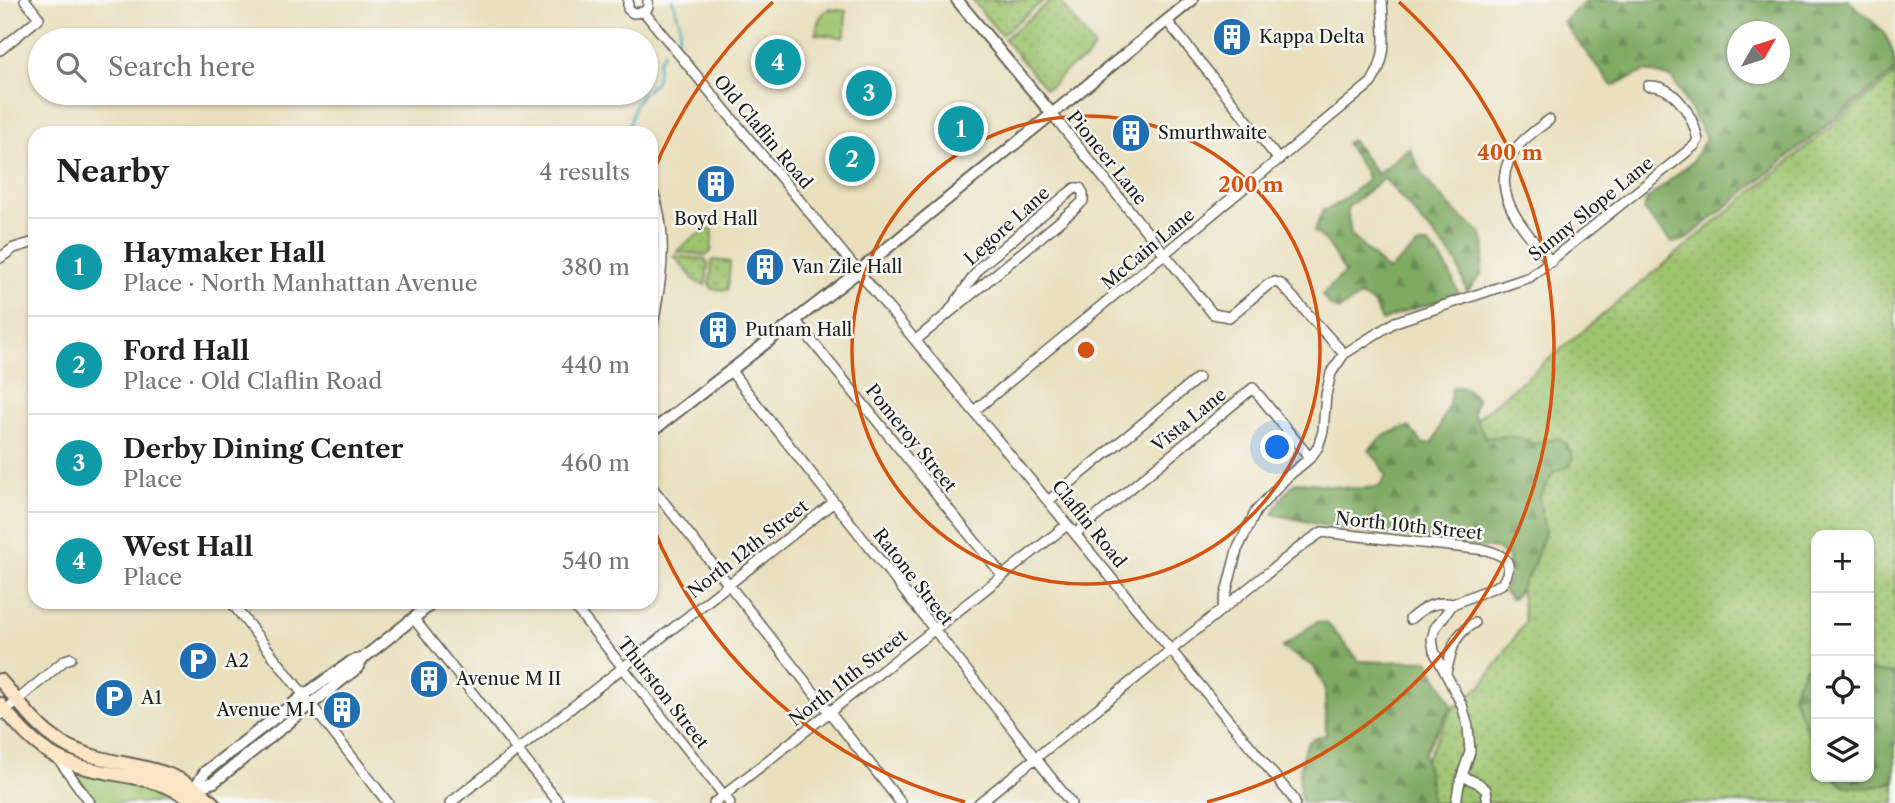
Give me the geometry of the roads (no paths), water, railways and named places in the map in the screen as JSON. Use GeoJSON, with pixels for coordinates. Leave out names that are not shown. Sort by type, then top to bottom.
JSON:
{"type":"FeatureCollection","features":[{"type":"Feature","properties":{"kind":"main road"},"geometry":{"type":"LineString","coordinates":[[0,680],[47,732],[71,748],[168,773],[188,798]]}},
{"type":"Feature","properties":{"kind":"main road"},"geometry":{"type":"LineString","coordinates":[[2,710],[35,743],[57,757],[87,768],[155,780],[188,798],[213,803]]}},
{"type":"Feature","properties":{"kind":"street"},"geometry":{"type":"LineString","coordinates":[[0,50],[39,18],[25,0]]}},
{"type":"Feature","properties":{"kind":"street","name":"Old Claflin Road"},"geometry":{"type":"LineString","coordinates":[[628,0],[630,11],[638,15],[645,12],[859,271]]}},
{"type":"Feature","properties":{"kind":"street"},"geometry":{"type":"LineString","coordinates":[[645,12],[649,6],[648,0]]}},
{"type":"Feature","properties":{"kind":"street"},"geometry":{"type":"LineString","coordinates":[[957,0],[1052,114]]}},
{"type":"Feature","properties":{"kind":"street"},"geometry":{"type":"LineString","coordinates":[[658,427],[859,271],[1192,0]]}},
{"type":"Feature","properties":{"kind":"street","name":"McCain Lane"},"geometry":{"type":"LineString","coordinates":[[974,411],[1370,83],[1380,69],[1384,52],[1382,0]]}},
{"type":"Feature","properties":{"kind":"street"},"geometry":{"type":"LineString","coordinates":[[1167,21],[1279,160]]}},
{"type":"Feature","properties":{"kind":"street","name":"Sunny Slope Lane"},"geometry":{"type":"LineString","coordinates":[[1222,609],[1237,550],[1256,511],[1318,447],[1323,431],[1331,373],[1344,354],[1395,321],[1530,277],[1694,146],[1698,140],[1696,132],[1674,93],[1657,85],[1648,86]]}},
{"type":"Feature","properties":{"kind":"street","name":"Pioneer Lane"},"geometry":{"type":"LineString","coordinates":[[1052,114],[1213,314],[1229,317],[1275,282],[1281,284],[1344,354]]}},
{"type":"Feature","properties":{"kind":"street"},"geometry":{"type":"LineString","coordinates":[[1549,120],[1521,143],[1510,158],[1504,170],[1504,184],[1507,200],[1518,220],[1551,262]]}},
{"type":"Feature","properties":{"kind":"street","name":"Legore Lane"},"geometry":{"type":"LineString","coordinates":[[916,340],[1083,201],[1085,196],[1080,188],[1075,188],[1066,195],[981,266],[948,313]]}},
{"type":"Feature","properties":{"kind":"street"},"geometry":{"type":"LineString","coordinates":[[658,207],[662,237],[658,273]]}},
{"type":"Feature","properties":{"kind":"street"},"geometry":{"type":"LineString","coordinates":[[0,258],[14,248],[28,244]]}},
{"type":"Feature","properties":{"kind":"street","name":"Claflin Road"},"geometry":{"type":"LineString","coordinates":[[859,271],[1294,801]]}},
{"type":"Feature","properties":{"kind":"street","name":"Pomeroy Street"},"geometry":{"type":"LineString","coordinates":[[795,320],[1003,576]]}},
{"type":"Feature","properties":{"kind":"street","name":"Ratone Street"},"geometry":{"type":"LineString","coordinates":[[730,370],[1071,803]]}},
{"type":"Feature","properties":{"kind":"street"},"geometry":{"type":"LineString","coordinates":[[1048,501],[1198,378]]}},
{"type":"Feature","properties":{"kind":"street","name":"Vista Lane"},"geometry":{"type":"LineString","coordinates":[[1075,534],[1253,388],[1310,458]]}},
{"type":"Feature","properties":{"kind":"street"},"geometry":{"type":"LineString","coordinates":[[658,495],[901,803]]}},
{"type":"Feature","properties":{"kind":"street","name":"North 12th Street"},"geometry":{"type":"LineString","coordinates":[[450,803],[834,502]]}},
{"type":"Feature","properties":{"kind":"street","name":"North 11th Street"},"geometry":{"type":"LineString","coordinates":[[715,803],[727,799],[830,712],[1067,525]]}},
{"type":"Feature","properties":{"kind":"street","name":"North 10th Street"},"geometry":{"type":"LineString","coordinates":[[979,803],[1304,544],[1322,533],[1486,550],[1501,554],[1509,567],[1502,584],[1453,604]]}},
{"type":"Feature","properties":{"kind":"street"},"geometry":{"type":"LineString","coordinates":[[1410,619],[1435,603],[1453,604]]}},
{"type":"Feature","properties":{"kind":"street"},"geometry":{"type":"LineString","coordinates":[[1453,604],[1436,628],[1432,639],[1434,650],[1462,705],[1468,727],[1470,752],[1456,803]]}},
{"type":"Feature","properties":{"kind":"street"},"geometry":{"type":"LineString","coordinates":[[236,609],[388,803]]}},
{"type":"Feature","properties":{"kind":"street"},"geometry":{"type":"LineString","coordinates":[[188,798],[214,782],[352,661],[362,660],[426,609]]}},
{"type":"Feature","properties":{"kind":"street","name":"Thurston Street"},"geometry":{"type":"LineString","coordinates":[[577,609],[727,799]]}},
{"type":"Feature","properties":{"kind":"street"},"geometry":{"type":"LineString","coordinates":[[414,619],[559,803]]}},
{"type":"Feature","properties":{"kind":"street"},"geometry":{"type":"LineString","coordinates":[[1446,673],[1453,646],[1461,631],[1474,623]]}},
{"type":"Feature","properties":{"kind":"street"},"geometry":{"type":"LineString","coordinates":[[2,710],[71,658]]}},
{"type":"Feature","properties":{"kind":"street"},"geometry":{"type":"LineString","coordinates":[[57,757],[90,803]]}},
{"type":"Feature","properties":{"kind":"street"},"geometry":{"type":"LineString","coordinates":[[1462,776],[1486,790],[1488,803]]}},
{"type":"Feature","properties":{"kind":"waterway"},"geometry":{"type":"LineString","coordinates":[[673,0],[680,26],[675,42]]}},
{"type":"Feature","properties":{"kind":"waterway"},"geometry":{"type":"LineString","coordinates":[[658,67],[664,52]]}},
{"type":"Feature","properties":{"kind":"waterway"},"geometry":{"type":"LineString","coordinates":[[629,126],[635,105]]}},
{"type":"Feature","properties":{"kind":"place","name":"Kappa Delta"},"geometry":{"type":"Point","coordinates":[1232,37]}},
{"type":"Feature","properties":{"kind":"place","name":"West Hall"},"geometry":{"type":"Point","coordinates":[778,62]}},
{"type":"Feature","properties":{"kind":"place","name":"Derby Dining Center"},"geometry":{"type":"Point","coordinates":[869,93]}},
{"type":"Feature","properties":{"kind":"place","name":"Haymaker Hall"},"geometry":{"type":"Point","coordinates":[961,129]}},
{"type":"Feature","properties":{"kind":"place","name":"Smurthwaite"},"geometry":{"type":"Point","coordinates":[1131,133]}},
{"type":"Feature","properties":{"kind":"place","name":"Ford Hall"},"geometry":{"type":"Point","coordinates":[852,159]}},
{"type":"Feature","properties":{"kind":"place","name":"Boyd Hall"},"geometry":{"type":"Point","coordinates":[716,184]}},
{"type":"Feature","properties":{"kind":"place","name":"Van Zile Hall"},"geometry":{"type":"Point","coordinates":[765,267]}},
{"type":"Feature","properties":{"kind":"place","name":"Putnam Hall"},"geometry":{"type":"Point","coordinates":[718,330]}},
{"type":"Feature","properties":{"kind":"place","name":"A2"},"geometry":{"type":"Point","coordinates":[198,661]}},
{"type":"Feature","properties":{"kind":"place","name":"Avenue M II"},"geometry":{"type":"Point","coordinates":[429,679]}},
{"type":"Feature","properties":{"kind":"place","name":"A1"},"geometry":{"type":"Point","coordinates":[114,698]}},
{"type":"Feature","properties":{"kind":"place","name":"Avenue M I"},"geometry":{"type":"Point","coordinates":[342,710]}}]}
